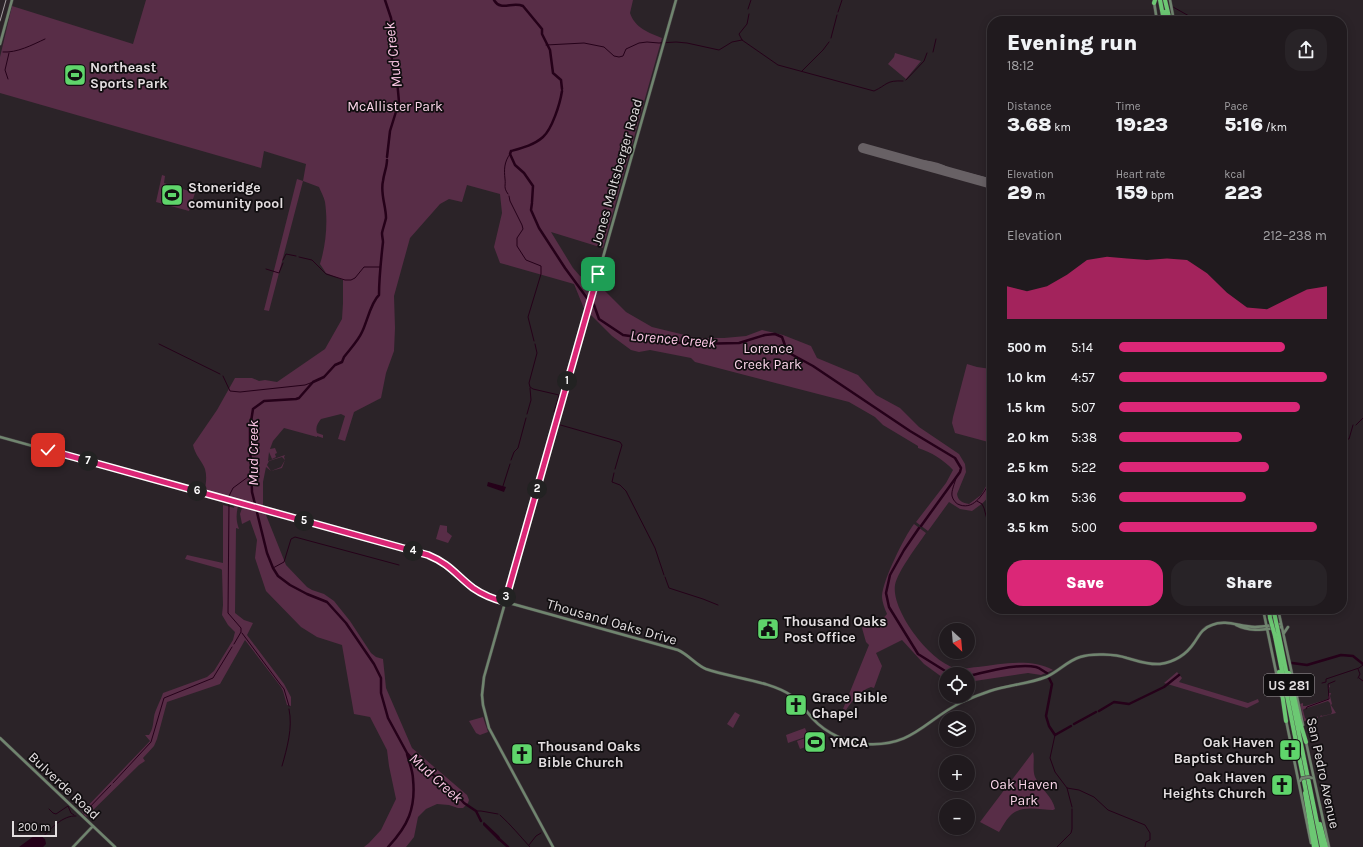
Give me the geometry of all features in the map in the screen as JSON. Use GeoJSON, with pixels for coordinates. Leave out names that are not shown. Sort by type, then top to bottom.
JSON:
{"type":"FeatureCollection","features":[{"type":"Feature","properties":{"kind":"highway"},"geometry":{"type":"LineString","coordinates":[[1160,0],[1163,16]]}},
{"type":"Feature","properties":{"kind":"highway"},"geometry":{"type":"LineString","coordinates":[[1164,0],[1166,16]]}},
{"type":"Feature","properties":{"kind":"highway"},"geometry":{"type":"LineString","coordinates":[[1164,0],[1169,16]]}},
{"type":"Feature","properties":{"kind":"highway","name":"US 281"},"geometry":{"type":"LineString","coordinates":[[1271,614],[1278,637],[1305,762],[1320,847]]}},
{"type":"Feature","properties":{"kind":"highway"},"geometry":{"type":"LineString","coordinates":[[1278,637],[1286,721]]}},
{"type":"Feature","properties":{"kind":"highway"},"geometry":{"type":"LineString","coordinates":[[1278,637],[1283,651],[1306,742]]}},
{"type":"Feature","properties":{"kind":"highway","name":"US 281"},"geometry":{"type":"LineString","coordinates":[[1278,637],[1305,782],[1320,847]]}},
{"type":"Feature","properties":{"kind":"highway"},"geometry":{"type":"LineString","coordinates":[[1305,762],[1326,847]]}},
{"type":"Feature","properties":{"kind":"highway"},"geometry":{"type":"LineString","coordinates":[[1305,782],[1304,787],[1313,847]]}},
{"type":"Feature","properties":{"kind":"main road"},"geometry":{"type":"LineString","coordinates":[[0,44],[12,0]]}},
{"type":"Feature","properties":{"kind":"main road","name":"Jones Maltsberger Road"},"geometry":{"type":"LineString","coordinates":[[553,847],[487,725],[482,695],[484,677],[676,0]]}},
{"type":"Feature","properties":{"kind":"main road"},"geometry":{"type":"LineString","coordinates":[[1170,0],[1173,16]]}},
{"type":"Feature","properties":{"kind":"main road"},"geometry":{"type":"LineString","coordinates":[[1154,1],[1156,16]]}},
{"type":"Feature","properties":{"kind":"main road","name":"Thousand Oaks Drive"},"geometry":{"type":"LineString","coordinates":[[0,437],[428,555],[447,564],[472,586],[495,599],[678,650],[704,668],[782,690],[794,697],[825,730],[849,741],[866,744],[885,744],[907,738],[961,703],[990,691],[1044,678],[1054,673],[1068,662],[1082,656],[1119,656],[1148,664],[1165,663],[1186,652],[1193,645],[1200,632],[1208,626],[1216,623],[1233,624],[1246,629],[1282,626]]}},
{"type":"Feature","properties":{"kind":"main road","name":"San Pedro Avenue"},"geometry":{"type":"LineString","coordinates":[[1264,614],[1313,847]]}},
{"type":"Feature","properties":{"kind":"main road"},"geometry":{"type":"LineString","coordinates":[[1279,614],[1278,620],[1274,622],[1269,622],[1265,618],[1263,625],[1260,628],[1266,632],[1269,637],[1271,633],[1278,632],[1284,635],[1284,630],[1288,627]]}},
{"type":"Feature","properties":{"kind":"main road","name":"San Pedro Avenue"},"geometry":{"type":"LineString","coordinates":[[1279,614],[1329,847]]}},
{"type":"Feature","properties":{"kind":"main road","name":"Bulverde Road"},"geometry":{"type":"LineString","coordinates":[[0,738],[115,847]]}},
{"type":"Feature","properties":{"kind":"main road"},"geometry":{"type":"LineString","coordinates":[[1299,785],[1302,778],[1309,777],[1315,782]]}},
{"type":"Feature","properties":{"kind":"main road"},"geometry":{"type":"LineString","coordinates":[[73,847],[93,826]]}},
{"type":"Feature","properties":{"kind":"green space","name":"McAllister Park"},"geometry":{"type":"Polygon","coordinates":[[[146,0],[633,0],[630,13],[635,23],[647,32],[662,38],[603,248],[551,232],[573,268],[580,276],[593,281],[585,311],[574,284],[500,263],[494,247],[502,213],[500,194],[467,185],[462,202],[449,199],[440,204],[410,238],[394,296],[394,351],[386,373],[381,398],[354,412],[345,441],[338,439],[345,416],[341,414],[321,419],[317,425],[316,431],[317,433],[323,435],[323,438],[284,428],[273,441],[270,449],[275,448],[277,453],[275,454],[276,457],[272,459],[269,452],[268,461],[285,455],[285,460],[282,457],[269,461],[267,465],[271,471],[266,467],[263,482],[263,506],[207,491],[205,489],[205,469],[195,452],[193,445],[217,410],[235,378],[252,378],[259,381],[265,380],[277,382],[325,349],[342,319],[343,280],[326,273],[320,264],[326,233],[325,200],[319,187],[303,181],[306,164],[264,151],[261,168],[0,93],[0,57],[12,6],[133,44],[146,0]]]}},
{"type":"Feature","properties":{"kind":"green space"},"geometry":{"type":"Polygon","coordinates":[[[895,53],[921,61],[906,79],[888,64],[894,57],[895,53]]]}},
{"type":"Feature","properties":{"kind":"green space"},"geometry":{"type":"Polygon","coordinates":[[[162,175],[165,176],[164,183],[195,193],[189,211],[156,202],[162,175]]]}},
{"type":"Feature","properties":{"kind":"green space"},"geometry":{"type":"Polygon","coordinates":[[[297,179],[303,181],[269,311],[264,310],[297,179]]]}},
{"type":"Feature","properties":{"kind":"green space","name":"Lorence Creek Park"},"geometry":{"type":"Polygon","coordinates":[[[598,284],[626,312],[652,327],[697,338],[746,336],[762,330],[783,335],[811,346],[817,358],[858,375],[876,395],[900,408],[919,427],[959,454],[965,464],[966,472],[957,494],[961,501],[969,504],[981,495],[987,484],[987,499],[972,511],[960,509],[949,502],[928,531],[916,522],[946,483],[953,470],[937,457],[918,448],[918,446],[883,425],[875,417],[849,402],[695,362],[691,358],[650,350],[639,352],[631,350],[612,336],[590,314],[598,284]]]}},
{"type":"Feature","properties":{"kind":"green space"},"geometry":{"type":"Polygon","coordinates":[[[967,364],[987,368],[987,442],[955,433],[952,423],[967,364]]]}},
{"type":"Feature","properties":{"kind":"green space"},"geometry":{"type":"Polygon","coordinates":[[[285,460],[282,468],[271,471],[281,467],[285,460]]]}},
{"type":"Feature","properties":{"kind":"green space"},"geometry":{"type":"Polygon","coordinates":[[[235,504],[238,506],[237,523],[239,529],[236,528],[235,613],[244,620],[253,623],[247,635],[284,684],[291,697],[291,706],[287,705],[281,687],[245,640],[220,684],[167,702],[157,739],[154,746],[143,758],[145,761],[139,765],[86,817],[82,812],[150,741],[145,735],[149,735],[151,731],[155,714],[163,693],[207,677],[214,671],[233,640],[235,632],[228,625],[222,615],[222,570],[185,559],[187,555],[223,563],[223,505],[234,508],[235,504]]]}},
{"type":"Feature","properties":{"kind":"green space"},"geometry":{"type":"Polygon","coordinates":[[[242,508],[266,513],[286,565],[307,587],[324,594],[334,601],[350,621],[371,653],[376,657],[383,659],[386,688],[412,748],[467,795],[469,800],[463,808],[437,804],[426,809],[418,817],[414,837],[406,847],[364,847],[381,830],[396,799],[387,750],[370,717],[354,714],[342,645],[317,637],[301,627],[266,591],[255,558],[257,540],[250,520],[242,524],[240,514],[242,508]]]}},
{"type":"Feature","properties":{"kind":"green space"},"geometry":{"type":"Polygon","coordinates":[[[914,524],[926,533],[908,559],[897,579],[895,585],[896,596],[900,609],[907,623],[927,649],[938,659],[953,667],[939,667],[939,675],[924,664],[902,640],[876,653],[882,666],[874,688],[871,687],[860,693],[846,710],[843,709],[869,645],[866,642],[862,628],[866,623],[882,619],[887,614],[882,598],[883,589],[905,538],[914,524]]]}},
{"type":"Feature","properties":{"kind":"green space"},"geometry":{"type":"Polygon","coordinates":[[[440,525],[447,526],[447,532],[452,536],[448,543],[436,539],[440,525]]]}},
{"type":"Feature","properties":{"kind":"green space"},"geometry":{"type":"Polygon","coordinates":[[[1007,663],[1026,663],[1044,666],[1053,670],[1041,675],[1028,673],[975,681],[975,667],[1007,663]]]}},
{"type":"Feature","properties":{"kind":"green space"},"geometry":{"type":"Polygon","coordinates":[[[1177,672],[1182,678],[1179,682],[1248,703],[1258,699],[1259,702],[1247,708],[1164,683],[1177,672]]]}},
{"type":"Feature","properties":{"kind":"green space"},"geometry":{"type":"Polygon","coordinates":[[[1329,693],[1331,693],[1331,705],[1336,713],[1320,717],[1321,715],[1331,714],[1332,712],[1328,701],[1304,709],[1305,718],[1308,720],[1317,718],[1317,716],[1318,718],[1308,722],[1304,721],[1300,704],[1303,703],[1303,706],[1306,706],[1328,699],[1329,693]]]}},
{"type":"Feature","properties":{"kind":"green space"},"geometry":{"type":"Polygon","coordinates":[[[735,712],[740,715],[733,728],[727,724],[735,712]]]}},
{"type":"Feature","properties":{"kind":"green space"},"geometry":{"type":"Polygon","coordinates":[[[483,717],[488,732],[480,735],[476,733],[469,721],[483,717]]]}},
{"type":"Feature","properties":{"kind":"green space"},"geometry":{"type":"Polygon","coordinates":[[[805,728],[808,736],[788,743],[786,735],[805,728]]]}},
{"type":"Feature","properties":{"kind":"green space"},"geometry":{"type":"Polygon","coordinates":[[[808,737],[811,745],[800,749],[797,741],[808,737]]]}},
{"type":"Feature","properties":{"kind":"green space","name":"Oak Haven Park"},"geometry":{"type":"Polygon","coordinates":[[[1033,752],[1035,777],[1052,800],[1055,809],[1027,809],[1016,811],[1008,818],[999,832],[980,822],[1033,752]]]}},
{"type":"Feature","properties":{"kind":"shaded area"},"geometry":{"type":"Polygon","coordinates":[[[488,482],[506,487],[504,492],[487,486],[488,482]]]}},
{"type":"Feature","properties":{"kind":"shaded area"},"geometry":{"type":"Polygon","coordinates":[[[484,822],[499,836],[499,841],[483,825],[484,822]]]}},
{"type":"Feature","properties":{"kind":"shaded area"},"geometry":{"type":"Polygon","coordinates":[[[38,835],[45,839],[46,844],[43,847],[19,847],[34,836],[38,835]]]}},
{"type":"Feature","properties":{"kind":"waterway","name":"Mud Creek"},"geometry":{"type":"LineString","coordinates":[[385,0],[391,18],[394,37],[391,55],[397,80],[399,102],[390,131],[387,157]]}},
{"type":"Feature","properties":{"kind":"waterway","name":"Lorence Creek"},"geometry":{"type":"LineString","coordinates":[[494,0],[503,6],[523,6],[542,29],[542,34],[550,50],[553,73],[561,80],[562,89]]}},
{"type":"Feature","properties":{"kind":"waterway"},"geometry":{"type":"LineString","coordinates":[[748,9],[751,0]]}},
{"type":"Feature","properties":{"kind":"waterway"},"geometry":{"type":"LineString","coordinates":[[838,12],[842,0]]}},
{"type":"Feature","properties":{"kind":"waterway"},"geometry":{"type":"LineString","coordinates":[[1173,7],[1189,16]]}},
{"type":"Feature","properties":{"kind":"waterway"},"geometry":{"type":"LineString","coordinates":[[749,14],[747,24],[739,34],[742,40],[778,65],[874,91],[890,82],[903,81]]}},
{"type":"Feature","properties":{"kind":"waterway"},"geometry":{"type":"LineString","coordinates":[[831,38],[837,15]]}},
{"type":"Feature","properties":{"kind":"waterway"},"geometry":{"type":"LineString","coordinates":[[3,52],[19,50],[45,39]]}},
{"type":"Feature","properties":{"kind":"waterway"},"geometry":{"type":"LineString","coordinates":[[933,52],[936,39]]}},
{"type":"Feature","properties":{"kind":"waterway"},"geometry":{"type":"LineString","coordinates":[[546,45],[584,43],[604,47],[614,56],[619,57],[623,56],[626,49],[639,43],[676,42],[719,50],[732,42],[742,40]]}},
{"type":"Feature","properties":{"kind":"waterway"},"geometry":{"type":"LineString","coordinates":[[802,71],[829,42]]}},
{"type":"Feature","properties":{"kind":"waterway"},"geometry":{"type":"LineString","coordinates":[[8,79],[5,70],[9,53]]}},
{"type":"Feature","properties":{"kind":"waterway"},"geometry":{"type":"LineString","coordinates":[[906,80],[924,61],[927,53]]}},
{"type":"Feature","properties":{"kind":"waterway","name":"Lorence Creek"},"geometry":{"type":"LineString","coordinates":[[532,202],[533,186],[524,173],[515,165],[510,154],[511,151],[528,146],[543,137],[555,116],[562,91]]}},
{"type":"Feature","properties":{"kind":"waterway"},"geometry":{"type":"LineString","coordinates":[[508,194],[505,188],[505,169],[510,154]]}},
{"type":"Feature","properties":{"kind":"waterway","name":"Mud Creek"},"geometry":{"type":"LineString","coordinates":[[387,160],[382,186],[386,218],[382,233],[383,242],[379,295],[371,307],[364,328],[342,362],[335,365],[324,377],[313,382],[299,398],[264,401],[253,409],[250,428],[252,492],[267,553],[278,576],[290,585],[327,602],[346,623],[374,664],[381,678],[381,693],[388,718],[407,753],[415,762],[450,787],[464,803],[476,811],[481,821]]}},
{"type":"Feature","properties":{"kind":"waterway"},"geometry":{"type":"LineString","coordinates":[[509,196],[523,229],[517,238],[517,246],[526,260],[541,266],[541,274],[528,317],[534,341]]}},
{"type":"Feature","properties":{"kind":"waterway","name":"Lorence Creek"},"geometry":{"type":"LineString","coordinates":[[532,203],[531,210],[539,228],[565,268],[594,305],[599,319],[623,335],[694,344],[739,343],[765,335],[775,334],[782,337],[787,351],[791,354],[813,366],[910,431],[955,458],[961,468],[960,472],[921,526]]}},
{"type":"Feature","properties":{"kind":"waterway"},"geometry":{"type":"LineString","coordinates":[[283,260],[286,254],[296,256]]}},
{"type":"Feature","properties":{"kind":"waterway"},"geometry":{"type":"LineString","coordinates":[[299,257],[312,260],[326,274],[345,280],[355,278],[364,267],[380,267]]}},
{"type":"Feature","properties":{"kind":"waterway"},"geometry":{"type":"LineString","coordinates":[[266,269],[279,273],[283,263]]}},
{"type":"Feature","properties":{"kind":"waterway"},"geometry":{"type":"LineString","coordinates":[[159,344],[220,374]]}},
{"type":"Feature","properties":{"kind":"waterway"},"geometry":{"type":"LineString","coordinates":[[535,344],[537,353],[529,383],[530,387],[559,395],[554,412]]}},
{"type":"Feature","properties":{"kind":"waterway"},"geometry":{"type":"LineString","coordinates":[[223,376],[230,391],[240,392],[305,385],[313,382]]}},
{"type":"Feature","properties":{"kind":"waterway"},"geometry":{"type":"LineString","coordinates":[[527,414],[531,400],[530,388]]}},
{"type":"Feature","properties":{"kind":"waterway"},"geometry":{"type":"LineString","coordinates":[[511,460],[514,452],[518,448],[526,418]]}},
{"type":"Feature","properties":{"kind":"waterway"},"geometry":{"type":"LineString","coordinates":[[1356,425],[1363,418]]}},
{"type":"Feature","properties":{"kind":"waterway"},"geometry":{"type":"LineString","coordinates":[[557,424],[620,442],[622,445],[615,469]]}},
{"type":"Feature","properties":{"kind":"waterway"},"geometry":{"type":"LineString","coordinates":[[1347,439],[1349,439],[1353,425]]}},
{"type":"Feature","properties":{"kind":"waterway"},"geometry":{"type":"LineString","coordinates":[[503,486],[510,464]]}},
{"type":"Feature","properties":{"kind":"waterway"},"geometry":{"type":"LineString","coordinates":[[614,473],[612,482],[620,485],[626,491],[655,548],[664,575]]}},
{"type":"Feature","properties":{"kind":"waterway"},"geometry":{"type":"LineString","coordinates":[[229,496],[233,488],[252,474]]}},
{"type":"Feature","properties":{"kind":"waterway"},"geometry":{"type":"LineString","coordinates":[[956,478],[952,497],[955,502],[960,505],[965,506],[975,503],[987,487]]}},
{"type":"Feature","properties":{"kind":"waterway"},"geometry":{"type":"LineString","coordinates":[[977,501],[982,504],[987,520]]}},
{"type":"Feature","properties":{"kind":"waterway"},"geometry":{"type":"LineString","coordinates":[[229,503],[228,613],[241,628],[241,632],[234,644]]}},
{"type":"Feature","properties":{"kind":"waterway","name":"Lorence Creek"},"geometry":{"type":"LineString","coordinates":[[919,528],[904,550],[890,575],[886,593],[889,607],[918,654],[939,667]]}},
{"type":"Feature","properties":{"kind":"waterway"},"geometry":{"type":"LineString","coordinates":[[273,568],[284,562],[291,539],[295,537],[399,565]]}},
{"type":"Feature","properties":{"kind":"waterway"},"geometry":{"type":"LineString","coordinates":[[665,577],[669,588],[718,605]]}},
{"type":"Feature","properties":{"kind":"waterway"},"geometry":{"type":"LineString","coordinates":[[242,633],[284,689],[289,706]]}},
{"type":"Feature","properties":{"kind":"waterway"},"geometry":{"type":"LineString","coordinates":[[113,783],[151,742],[164,698],[213,678],[232,647]]}},
{"type":"Feature","properties":{"kind":"waterway","name":"Lorence Creek"},"geometry":{"type":"LineString","coordinates":[[1292,663],[1307,665],[1341,655],[1353,656],[1363,664]]}},
{"type":"Feature","properties":{"kind":"waterway"},"geometry":{"type":"LineString","coordinates":[[1322,683],[1326,682],[1326,679],[1359,668],[1363,665]]}},
{"type":"Feature","properties":{"kind":"waterway","name":"Lorence Creek"},"geometry":{"type":"LineString","coordinates":[[975,674],[1002,668],[1020,666],[1036,667],[1047,673]]}},
{"type":"Feature","properties":{"kind":"waterway"},"geometry":{"type":"LineString","coordinates":[[1358,669],[1360,674],[1358,678]]}},
{"type":"Feature","properties":{"kind":"waterway","name":"Lorence Creek"},"geometry":{"type":"LineString","coordinates":[[1099,711],[1114,702],[1129,704],[1164,687],[1179,675]]}},
{"type":"Feature","properties":{"kind":"waterway","name":"Lorence Creek"},"geometry":{"type":"LineString","coordinates":[[1049,678],[1052,684],[1046,716],[1049,726],[1055,735],[1071,726]]}},
{"type":"Feature","properties":{"kind":"waterway"},"geometry":{"type":"LineString","coordinates":[[1359,678],[1363,681]]}},
{"type":"Feature","properties":{"kind":"waterway"},"geometry":{"type":"LineString","coordinates":[[1306,709],[1307,707],[1329,699],[1328,684],[1335,681]]}},
{"type":"Feature","properties":{"kind":"waterway"},"geometry":{"type":"LineString","coordinates":[[282,766],[290,731],[289,709]]}},
{"type":"Feature","properties":{"kind":"waterway","name":"Lorence Creek"},"geometry":{"type":"LineString","coordinates":[[1074,724],[1096,712]]}},
{"type":"Feature","properties":{"kind":"waterway"},"geometry":{"type":"LineString","coordinates":[[1055,735],[1050,758],[1055,772],[1067,788],[1079,790],[1094,797],[1108,810],[1145,825],[1150,833],[1150,840],[1146,842],[1145,847]]}},
{"type":"Feature","properties":{"kind":"waterway"},"geometry":{"type":"LineString","coordinates":[[388,847],[401,832],[412,808],[414,789],[413,776],[407,754]]}},
{"type":"Feature","properties":{"kind":"waterway"},"geometry":{"type":"LineString","coordinates":[[84,813],[111,785]]}},
{"type":"Feature","properties":{"kind":"waterway"},"geometry":{"type":"LineString","coordinates":[[1067,788],[1072,807]]}},
{"type":"Feature","properties":{"kind":"waterway"},"geometry":{"type":"LineString","coordinates":[[49,809],[56,814],[68,806],[71,813],[74,815]]}},
{"type":"Feature","properties":{"kind":"waterway"},"geometry":{"type":"LineString","coordinates":[[1057,847],[1071,833],[1072,809]]}},
{"type":"Feature","properties":{"kind":"waterway"},"geometry":{"type":"LineString","coordinates":[[476,811],[498,814]]}},
{"type":"Feature","properties":{"kind":"waterway"},"geometry":{"type":"LineString","coordinates":[[500,815],[530,847]]}},
{"type":"Feature","properties":{"kind":"waterway"},"geometry":{"type":"LineString","coordinates":[[42,838],[62,820],[71,816],[76,816]]}},
{"type":"Feature","properties":{"kind":"waterway"},"geometry":{"type":"LineString","coordinates":[[529,845],[536,836],[541,833]]}},
{"type":"Feature","properties":{"kind":"waterway","name":"Mud Creek"},"geometry":{"type":"LineString","coordinates":[[498,838],[508,847]]}},
{"type":"Feature","properties":{"kind":"taxiway"},"geometry":{"type":"LineString","coordinates":[[922,165],[923,162],[933,164],[949,170],[987,180]]}},
{"type":"Feature","properties":{"kind":"runway"},"geometry":{"type":"LineString","coordinates":[[863,148],[987,183]]}},
{"type":"Feature","properties":{"kind":"railway"},"geometry":{"type":"LineString","coordinates":[[0,21],[6,0]]}},
{"type":"Feature","properties":{"kind":"place","name":"Northeast Sports Park"},"geometry":{"type":"Point","coordinates":[75,75]}},
{"type":"Feature","properties":{"kind":"place","name":"Stoneridge comunity pool"},"geometry":{"type":"Point","coordinates":[172,195]}},
{"type":"Feature","properties":{"kind":"place","name":"Thousand Oaks Post Office"},"geometry":{"type":"Point","coordinates":[768,629]}},
{"type":"Feature","properties":{"kind":"place","name":"Grace Bible Chapel"},"geometry":{"type":"Point","coordinates":[796,705]}},
{"type":"Feature","properties":{"kind":"place","name":"YMCA"},"geometry":{"type":"Point","coordinates":[815,742]}},
{"type":"Feature","properties":{"kind":"place","name":"Oak Haven Baptist Church"},"geometry":{"type":"Point","coordinates":[1290,750]}},
{"type":"Feature","properties":{"kind":"place","name":"Thousand Oaks Bible Church"},"geometry":{"type":"Point","coordinates":[522,754]}},
{"type":"Feature","properties":{"kind":"place","name":"Oak Haven Heights Church"},"geometry":{"type":"Point","coordinates":[1282,785]}},
{"type":"Feature","properties":{"kind":"route"},"geometry":{"type":"LineString","coordinates":[[48,450],[428,555],[447,564],[482,593],[505,602],[598,274]]}}]}
